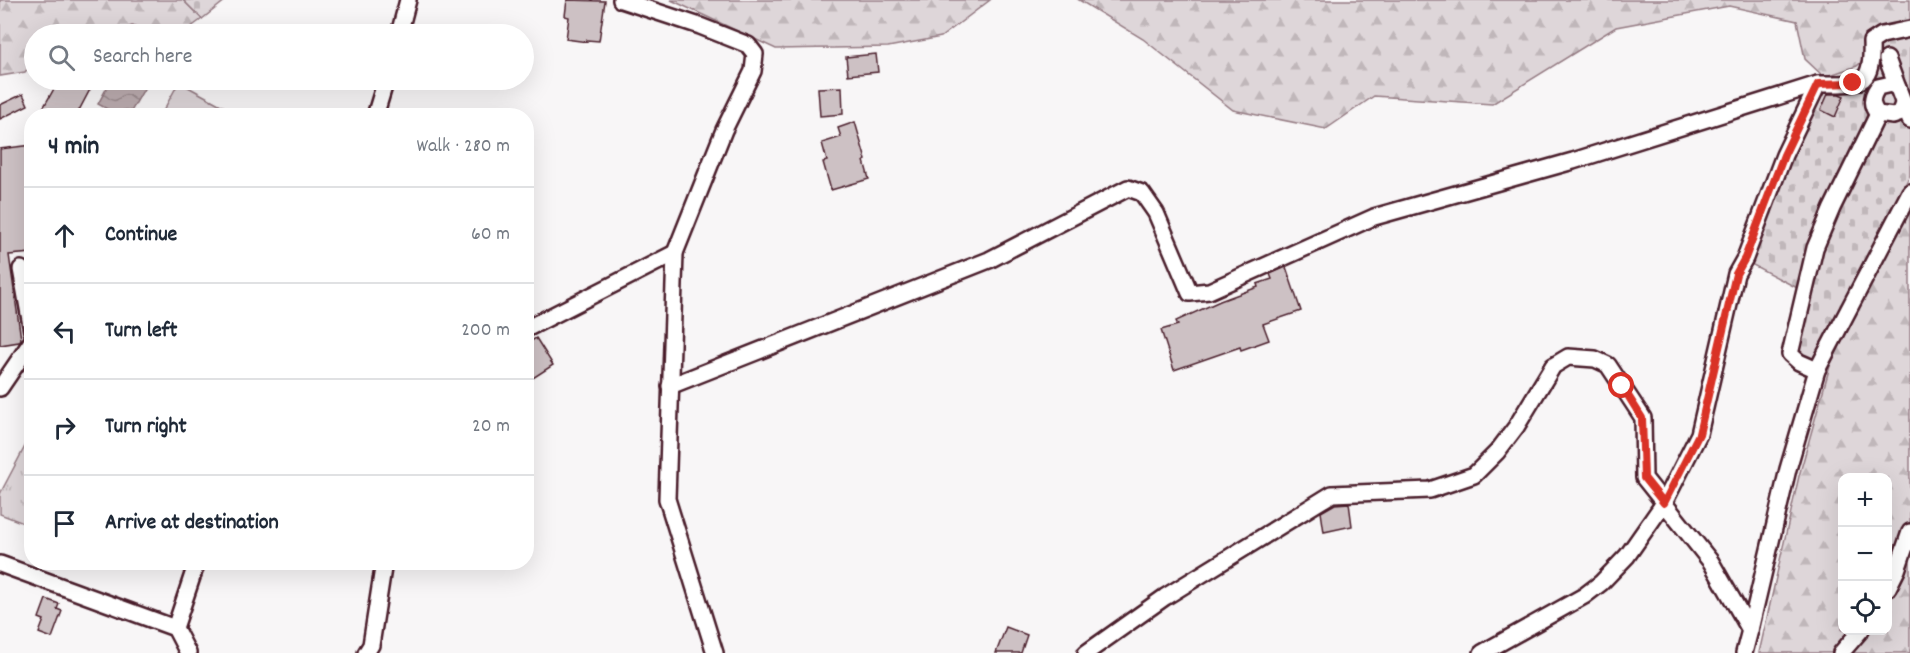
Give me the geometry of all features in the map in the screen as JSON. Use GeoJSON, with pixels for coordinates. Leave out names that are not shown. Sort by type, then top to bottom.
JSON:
{"type":"FeatureCollection","features":[{"type":"Feature","properties":{"kind":"street"},"geometry":{"type":"LineString","coordinates":[[402,24],[408,0]]}},
{"type":"Feature","properties":{"kind":"street"},"geometry":{"type":"LineString","coordinates":[[621,0],[700,26],[748,45],[754,54],[753,71],[724,130],[675,253],[666,499],[715,653]]}},
{"type":"Feature","properties":{"kind":"street"},"geometry":{"type":"LineString","coordinates":[[670,386],[989,260],[1128,188],[1142,193],[1156,213],[1190,293],[1209,291],[1374,217],[1552,167],[1818,84],[1853,83],[1864,79],[1869,74],[1872,65],[1871,42],[1882,35],[1910,29]]}},
{"type":"Feature","properties":{"kind":"street"},"geometry":{"type":"LineString","coordinates":[[1887,59],[1903,94],[1910,120]]}},
{"type":"Feature","properties":{"kind":"street"},"geometry":{"type":"LineString","coordinates":[[1482,653],[1584,596],[1601,583],[1627,556],[1664,503],[1699,434],[1736,274],[1745,258],[1784,155],[1818,84]]}},
{"type":"Feature","properties":{"kind":"street"},"geometry":{"type":"LineString","coordinates":[[1891,84],[1903,94],[1899,114],[1893,117],[1878,114],[1872,104],[1872,98],[1878,87],[1891,84]]}},
{"type":"Feature","properties":{"kind":"street"},"geometry":{"type":"LineString","coordinates":[[377,108],[383,90]]}},
{"type":"Feature","properties":{"kind":"street"},"geometry":{"type":"LineString","coordinates":[[1817,370],[1799,362],[1790,354],[1813,259],[1832,208],[1878,114]]}},
{"type":"Feature","properties":{"kind":"street"},"geometry":{"type":"LineString","coordinates":[[1744,653],[1788,469],[1817,370],[1910,192]]}},
{"type":"Feature","properties":{"kind":"street"},"geometry":{"type":"LineString","coordinates":[[534,325],[675,253]]}},
{"type":"Feature","properties":{"kind":"street"},"geometry":{"type":"LineString","coordinates":[[21,269],[24,286]]}},
{"type":"Feature","properties":{"kind":"street"},"geometry":{"type":"LineString","coordinates":[[0,388],[24,353]]}},
{"type":"Feature","properties":{"kind":"street"},"geometry":{"type":"LineString","coordinates":[[1086,653],[1165,597],[1332,494],[1430,490],[1474,475],[1497,452],[1516,427],[1553,366],[1568,357],[1595,359],[1608,365],[1642,418],[1644,478],[1711,562],[1750,630]]}},
{"type":"Feature","properties":{"kind":"street"},"geometry":{"type":"LineString","coordinates":[[1891,581],[1910,532]]}},
{"type":"Feature","properties":{"kind":"street"},"geometry":{"type":"LineString","coordinates":[[0,564],[175,628],[188,653]]}},
{"type":"Feature","properties":{"kind":"street"},"geometry":{"type":"LineString","coordinates":[[175,628],[194,570]]}},
{"type":"Feature","properties":{"kind":"street"},"geometry":{"type":"LineString","coordinates":[[366,653],[371,645],[383,570]]}},
{"type":"Feature","properties":{"kind":"street"},"geometry":{"type":"LineString","coordinates":[[1841,653],[1857,635]]}},
{"type":"Feature","properties":{"kind":"green space"},"geometry":{"type":"Polygon","coordinates":[[[0,0],[183,0],[202,19],[195,24],[24,24],[24,72],[0,76],[0,0]]]}},
{"type":"Feature","properties":{"kind":"green space"},"geometry":{"type":"Polygon","coordinates":[[[183,0],[226,0],[202,19],[183,0]]]}},
{"type":"Feature","properties":{"kind":"green space"},"geometry":{"type":"Polygon","coordinates":[[[671,0],[990,0],[941,37],[888,47],[776,49],[671,0]]]}},
{"type":"Feature","properties":{"kind":"green space"},"geometry":{"type":"Polygon","coordinates":[[[1079,0],[1910,0],[1910,36],[1881,43],[1857,66],[1824,77],[1805,59],[1797,21],[1729,6],[1616,27],[1492,104],[1374,96],[1326,129],[1233,110],[1143,39],[1079,0]]]}},
{"type":"Feature","properties":{"kind":"green space"},"geometry":{"type":"Polygon","coordinates":[[[1910,36],[1910,175],[1816,359],[1798,355],[1796,348],[1809,294],[1749,263],[1788,158],[1827,84],[1861,71],[1881,43],[1910,36]]]}},
{"type":"Feature","properties":{"kind":"green space"},"geometry":{"type":"Polygon","coordinates":[[[175,90],[194,90],[226,108],[165,108],[175,90]]]}},
{"type":"Feature","properties":{"kind":"green space"},"geometry":{"type":"Polygon","coordinates":[[[1910,200],[1910,653],[1759,653],[1799,476],[1830,366],[1910,200]]]}},
{"type":"Feature","properties":{"kind":"green space"},"geometry":{"type":"Polygon","coordinates":[[[24,448],[24,523],[0,514],[0,494],[24,448]]]}},
{"type":"Feature","properties":{"kind":"water"},"geometry":{"type":"Polygon","coordinates":[[[106,90],[143,90],[133,108],[105,108],[98,104],[106,90]]]}},
{"type":"Feature","properties":{"kind":"building"},"geometry":{"type":"Polygon","coordinates":[[[567,0],[605,1],[599,41],[566,39],[569,17],[565,16],[567,0]]]}},
{"type":"Feature","properties":{"kind":"building"},"geometry":{"type":"Polygon","coordinates":[[[876,54],[878,72],[848,75],[846,57],[876,54]]]}},
{"type":"Feature","properties":{"kind":"building"},"geometry":{"type":"Polygon","coordinates":[[[842,87],[843,114],[820,116],[818,88],[842,87]]]}},
{"type":"Feature","properties":{"kind":"building"},"geometry":{"type":"Polygon","coordinates":[[[53,90],[90,90],[80,108],[43,108],[53,90]]]}},
{"type":"Feature","properties":{"kind":"building"},"geometry":{"type":"Polygon","coordinates":[[[23,94],[28,105],[0,119],[0,105],[23,94]]]}},
{"type":"Feature","properties":{"kind":"building"},"geometry":{"type":"Polygon","coordinates":[[[1828,94],[1844,96],[1835,117],[1821,110],[1828,94]]]}},
{"type":"Feature","properties":{"kind":"building"},"geometry":{"type":"Polygon","coordinates":[[[855,122],[869,179],[831,190],[823,162],[827,161],[822,143],[841,137],[838,128],[855,122]]]}},
{"type":"Feature","properties":{"kind":"building"},"geometry":{"type":"Polygon","coordinates":[[[24,146],[24,254],[9,255],[21,339],[19,342],[0,345],[0,149],[24,146]]]}},
{"type":"Feature","properties":{"kind":"building"},"geometry":{"type":"Polygon","coordinates":[[[1286,267],[1301,311],[1263,324],[1269,340],[1241,350],[1240,347],[1174,370],[1161,330],[1178,325],[1176,321],[1220,301],[1258,287],[1257,284],[1272,279],[1270,274],[1286,267]]]}},
{"type":"Feature","properties":{"kind":"building"},"geometry":{"type":"Polygon","coordinates":[[[536,338],[553,365],[534,377],[534,339],[536,338]]]}},
{"type":"Feature","properties":{"kind":"building"},"geometry":{"type":"Polygon","coordinates":[[[1349,503],[1352,526],[1324,532],[1321,512],[1335,504],[1349,503]]]}},
{"type":"Feature","properties":{"kind":"building"},"geometry":{"type":"Polygon","coordinates":[[[46,599],[59,604],[57,609],[62,611],[52,638],[39,633],[44,620],[39,618],[46,599]]]}},
{"type":"Feature","properties":{"kind":"building"},"geometry":{"type":"Polygon","coordinates":[[[1006,627],[1027,635],[1021,653],[996,653],[1006,627]]]}},
{"type":"Feature","properties":{"kind":"route"},"geometry":{"type":"LineString","coordinates":[[1622,386],[1642,418],[1644,478],[1664,503],[1699,434],[1736,274],[1745,258],[1784,155],[1818,84],[1853,83]]}}]}
